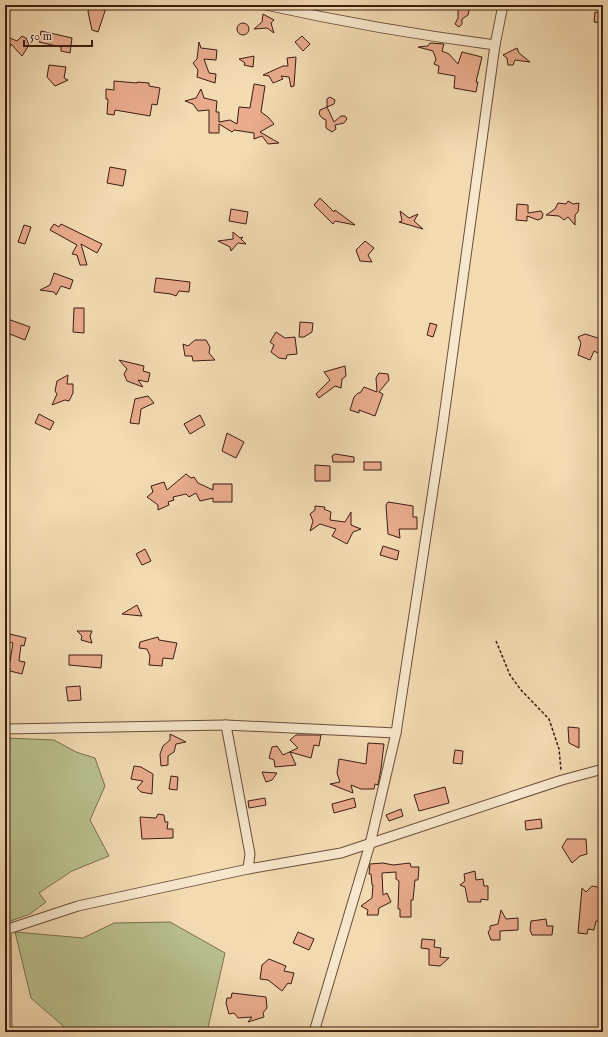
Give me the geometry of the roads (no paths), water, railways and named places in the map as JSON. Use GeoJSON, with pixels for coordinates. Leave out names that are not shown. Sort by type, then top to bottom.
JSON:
{"type":"FeatureCollection","features":[{"type":"Feature","properties":{"kind":"street"},"geometry":{"type":"LineString","coordinates":[[266,5],[333,20],[409,34],[495,45]]}},
{"type":"Feature","properties":{"kind":"street"},"geometry":{"type":"LineString","coordinates":[[314,1032],[370,844],[396,733],[442,431],[495,45],[503,5]]}},
{"type":"Feature","properties":{"kind":"street"},"geometry":{"type":"LineString","coordinates":[[5,729],[226,725],[396,733]]}},
{"type":"Feature","properties":{"kind":"street"},"geometry":{"type":"LineString","coordinates":[[226,725],[250,854],[248,869]]}},
{"type":"Feature","properties":{"kind":"street"},"geometry":{"type":"LineString","coordinates":[[7,1032],[6,929],[78,906],[248,869],[341,853],[562,780],[603,769]]}}]}
